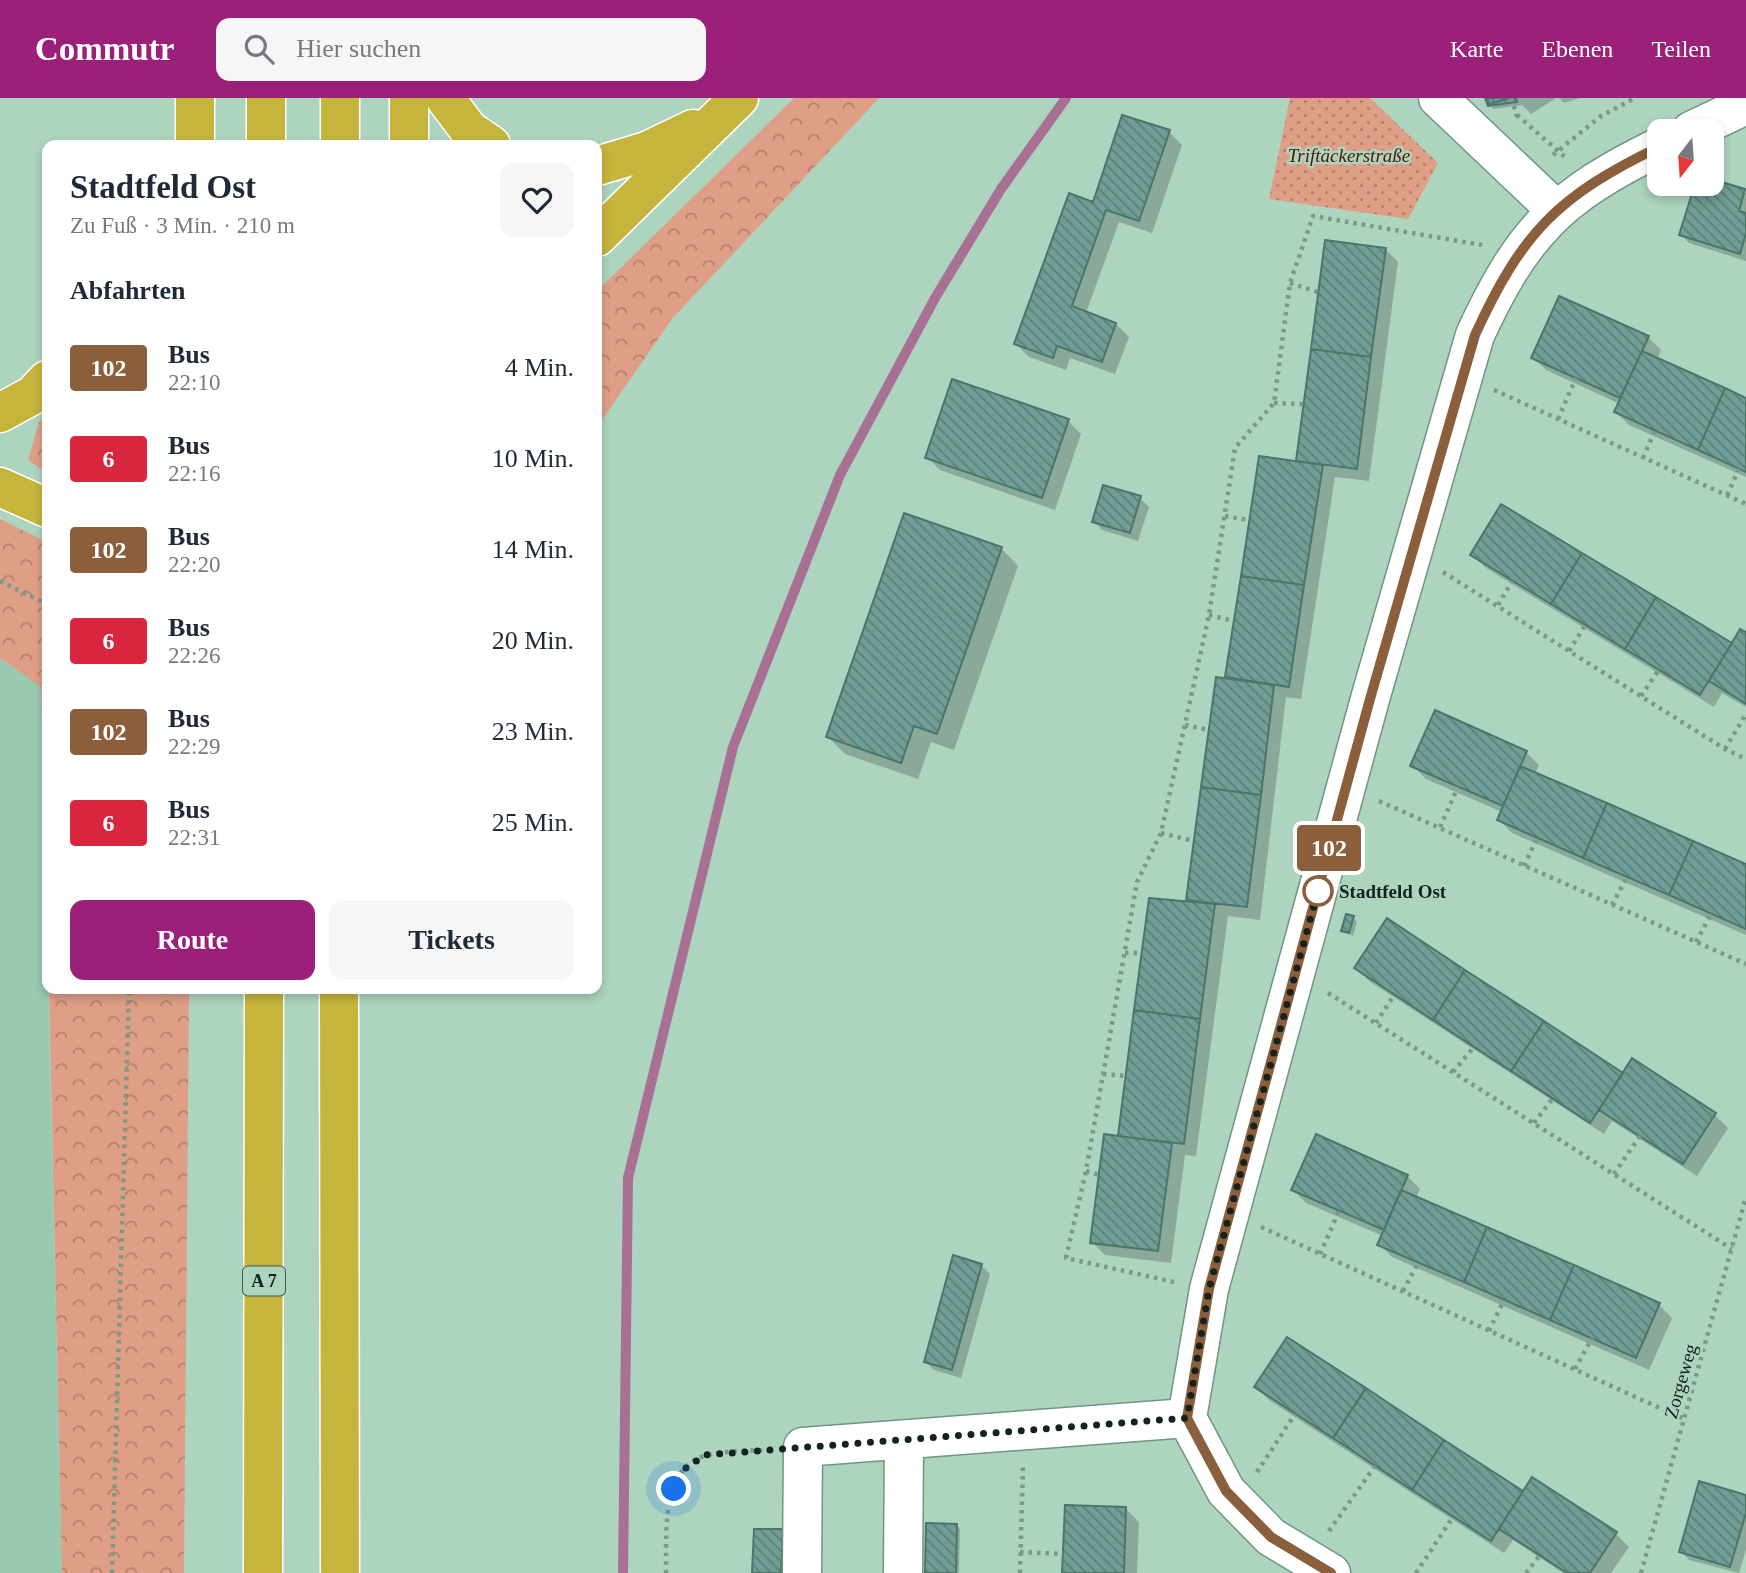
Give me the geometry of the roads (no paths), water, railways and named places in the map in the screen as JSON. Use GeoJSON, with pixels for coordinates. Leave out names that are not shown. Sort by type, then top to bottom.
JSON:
{"type":"FeatureCollection","features":[{"type":"Feature","properties":{"kind":"highway"},"geometry":{"type":"LineString","coordinates":[[266,98],[266,140]]}},
{"type":"Feature","properties":{"kind":"highway"},"geometry":{"type":"LineString","coordinates":[[340,98],[340,140]]}},
{"type":"Feature","properties":{"kind":"highway"},"geometry":{"type":"LineString","coordinates":[[409,98],[409,140]]}},
{"type":"Feature","properties":{"kind":"highway"},"geometry":{"type":"LineString","coordinates":[[445,98],[469,130],[484,140]]}},
{"type":"Feature","properties":{"kind":"highway"},"geometry":{"type":"LineString","coordinates":[[602,164],[647,151],[730,107]]}},
{"type":"Feature","properties":{"kind":"highway"},"geometry":{"type":"LineString","coordinates":[[602,232],[730,107]]}},
{"type":"Feature","properties":{"kind":"highway"},"geometry":{"type":"LineString","coordinates":[[183,140],[195,117]]}},
{"type":"Feature","properties":{"kind":"highway"},"geometry":{"type":"LineString","coordinates":[[0,413],[33,395],[42,385]]}},
{"type":"Feature","properties":{"kind":"highway"},"geometry":{"type":"LineString","coordinates":[[0,487],[42,506]]}},
{"type":"Feature","properties":{"kind":"highway","name":"A 7"},"geometry":{"type":"LineString","coordinates":[[263,1573],[264,994]]}},
{"type":"Feature","properties":{"kind":"highway"},"geometry":{"type":"LineString","coordinates":[[339,994],[340,1573]]}},
{"type":"Feature","properties":{"kind":"street"},"geometry":{"type":"LineString","coordinates":[[1438,98],[1556,210]]}},
{"type":"Feature","properties":{"kind":"street"},"geometry":{"type":"LineString","coordinates":[[1716,119],[1746,105]]}},
{"type":"Feature","properties":{"kind":"street"},"geometry":{"type":"LineString","coordinates":[[1320,1567],[1271,1537],[1226,1491],[1187,1418],[1209,1289],[1346,786],[1462,376],[1492,298],[1518,251],[1556,210],[1612,170],[1647,153]]}},
{"type":"Feature","properties":{"kind":"street"},"geometry":{"type":"LineString","coordinates":[[802,1573],[803,1447],[1187,1418]]}},
{"type":"Feature","properties":{"kind":"street"},"geometry":{"type":"LineString","coordinates":[[902,1573],[904,1441]]}},
{"type":"Feature","properties":{"kind":"waterway"},"geometry":{"type":"LineString","coordinates":[[623,1573],[628,1178],[733,747],[840,475],[935,298],[1001,189],[1066,98]]}},
{"type":"Feature","properties":{"kind":"place","name":"Stadtfeld Ost"},"geometry":{"type":"Point","coordinates":[1318,891]}},
{"type":"Feature","properties":{"kind":"park label","name":"Triftäckerstraße"},"geometry":{"type":"Point","coordinates":[1349,155]}}]}
